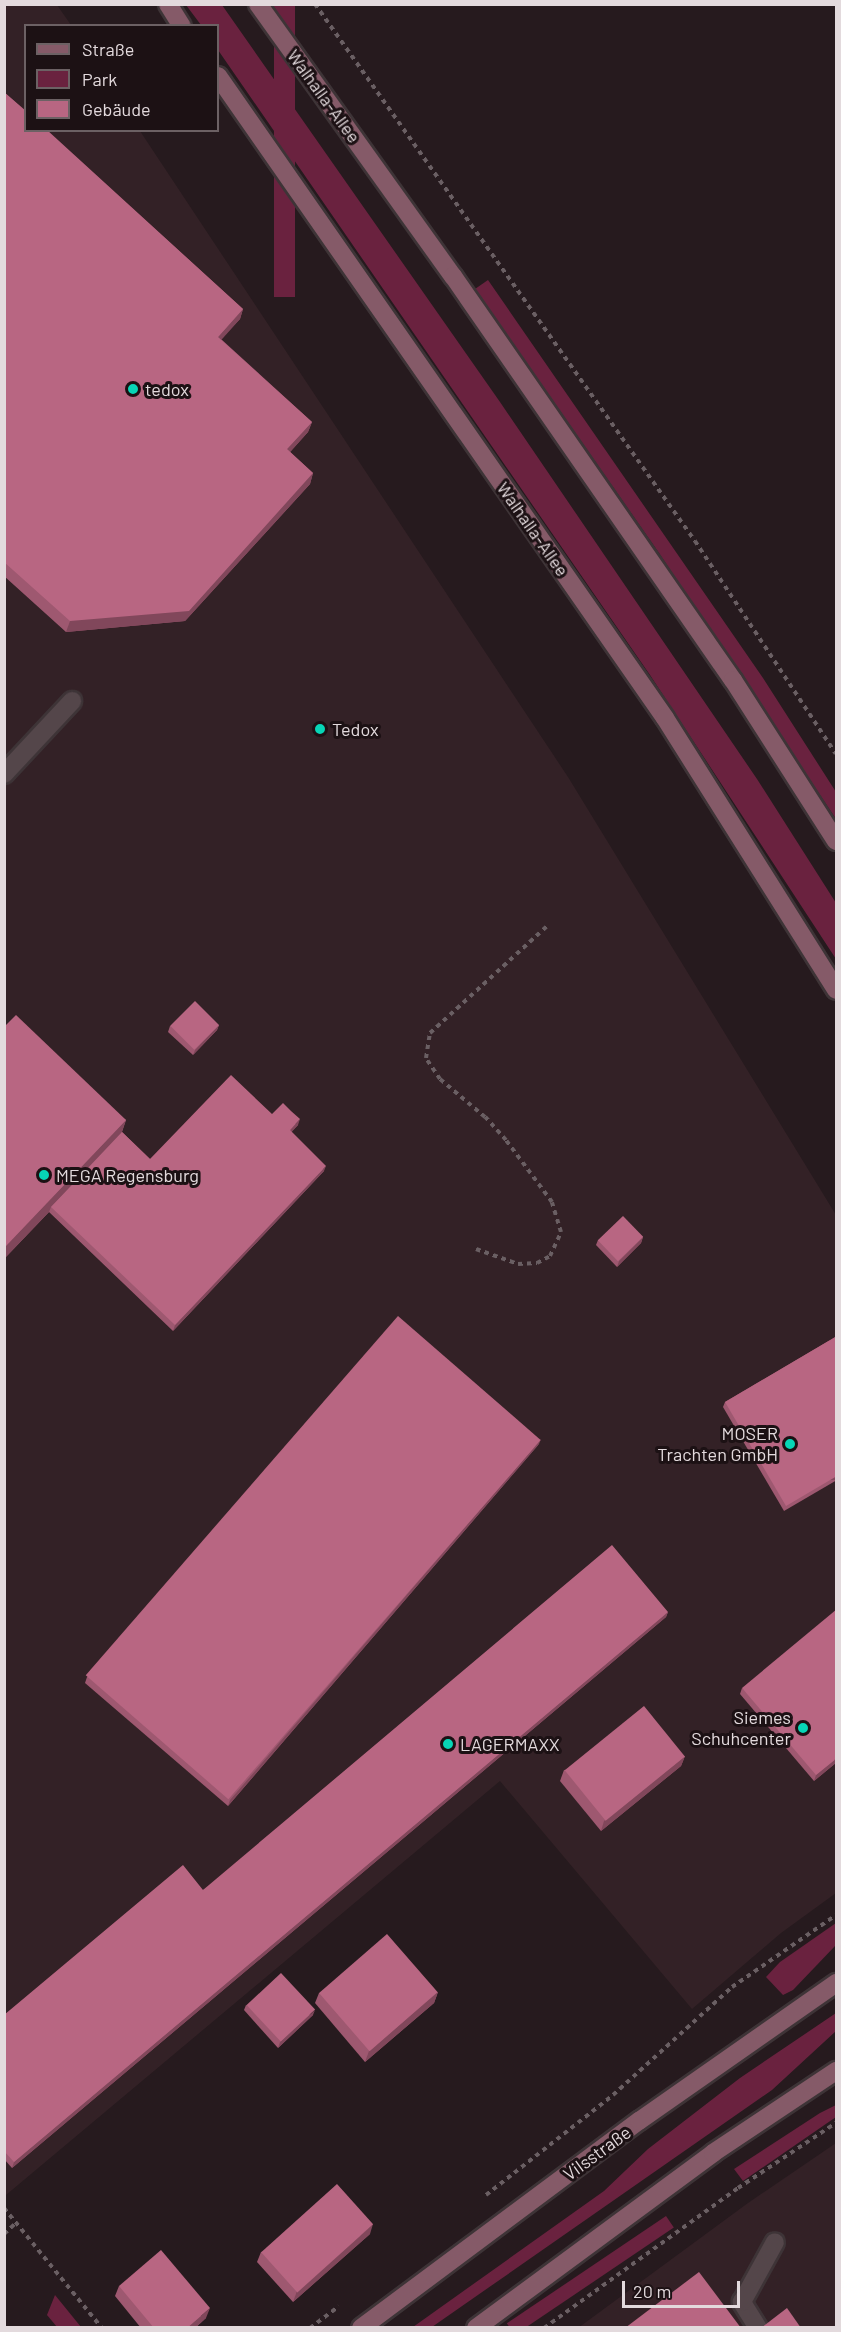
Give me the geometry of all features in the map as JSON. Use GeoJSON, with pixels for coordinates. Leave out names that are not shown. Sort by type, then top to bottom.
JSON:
{"type":"FeatureCollection","features":[{"type":"Feature","properties":{"kind":"main road"},"geometry":{"type":"LineString","coordinates":[[168,4],[181,24]]}},
{"type":"Feature","properties":{"kind":"main road","name":"Walhalla-Allee"},"geometry":{"type":"LineString","coordinates":[[258,4],[453,276],[720,661],[837,841]]}},
{"type":"Feature","properties":{"kind":"main road","name":"Walhalla-Allee"},"geometry":{"type":"LineString","coordinates":[[219,77],[665,718],[837,990]]}},
{"type":"Feature","properties":{"kind":"main road","name":"Vilsstraße"},"geometry":{"type":"LineString","coordinates":[[361,2328],[639,2121],[837,1983]]}},
{"type":"Feature","properties":{"kind":"main road"},"geometry":{"type":"LineString","coordinates":[[477,2328],[713,2153],[837,2071]]}},
{"type":"Feature","properties":{"kind":"lane"},"geometry":{"type":"LineString","coordinates":[[4,774],[72,701]]}},
{"type":"Feature","properties":{"kind":"lane"},"geometry":{"type":"LineString","coordinates":[[758,2328],[742,2302],[775,2242]]}},
{"type":"Feature","properties":{"kind":"path"},"geometry":{"type":"LineString","coordinates":[[315,4],[695,541],[837,754]]}},
{"type":"Feature","properties":{"kind":"path"},"geometry":{"type":"LineString","coordinates":[[476,1249],[518,1264],[537,1263],[550,1256],[561,1232],[552,1202],[506,1140],[485,1117],[440,1079],[426,1058],[430,1033],[547,926]]}},
{"type":"Feature","properties":{"kind":"path"},"geometry":{"type":"LineString","coordinates":[[482,2198],[613,2095],[732,1988],[837,1915]]}},
{"type":"Feature","properties":{"kind":"path"},"geometry":{"type":"LineString","coordinates":[[544,2328],[738,2188],[837,2123]]}},
{"type":"Feature","properties":{"kind":"path"},"geometry":{"type":"LineString","coordinates":[[4,2208],[102,2328]]}},
{"type":"Feature","properties":{"kind":"path"},"geometry":{"type":"LineString","coordinates":[[4,2235],[16,2223]]}},
{"type":"Feature","properties":{"kind":"path"},"geometry":{"type":"LineString","coordinates":[[310,2328],[348,2299]]}},
{"type":"Feature","properties":{"kind":"shaded area"},"geometry":{"type":"Polygon","coordinates":[[[4,5],[57,5],[70,24],[24,24],[24,132],[141,132],[568,777],[836,1215],[836,1893],[781,1933],[692,2009],[500,1781],[6,2195],[4,5]]]}},
{"type":"Feature","properties":{"kind":"shaded area"},"geometry":{"type":"Polygon","coordinates":[[[836,2143],[836,2327],[578,2328],[748,2203],[836,2143]]]}},
{"type":"Feature","properties":{"kind":"green space"},"geometry":{"type":"Polygon","coordinates":[[[186,5],[222,5],[500,402],[757,779],[836,903],[836,959],[650,675],[219,51],[219,24],[200,24],[186,5]]]}},
{"type":"Feature","properties":{"kind":"green space"},"geometry":{"type":"Polygon","coordinates":[[[274,5],[295,5],[295,297],[274,297],[274,5]]]}},
{"type":"Feature","properties":{"kind":"green space"},"geometry":{"type":"Polygon","coordinates":[[[488,280],[763,678],[836,792],[836,819],[659,553],[475,289],[488,280]]]}},
{"type":"Feature","properties":{"kind":"green space"},"geometry":{"type":"Polygon","coordinates":[[[836,1923],[836,1945],[793,1990],[783,1995],[766,1977],[780,1962],[836,1923]]]}},
{"type":"Feature","properties":{"kind":"green space"},"geometry":{"type":"Polygon","coordinates":[[[836,2013],[836,2031],[772,2090],[432,2327],[413,2327],[604,2191],[648,2149],[740,2078],[836,2013]]]}},
{"type":"Feature","properties":{"kind":"green space"},"geometry":{"type":"Polygon","coordinates":[[[836,2105],[836,2117],[743,2181],[734,2169],[820,2113],[836,2105]]]}},
{"type":"Feature","properties":{"kind":"green space"},"geometry":{"type":"Polygon","coordinates":[[[666,2216],[674,2228],[525,2328],[510,2328],[507,2323],[666,2216]]]}},
{"type":"Feature","properties":{"kind":"green space"},"geometry":{"type":"Polygon","coordinates":[[[55,2295],[81,2327],[57,2327],[47,2315],[55,2295]]]}},
{"type":"Feature","properties":{"kind":"building","name":"tedox"},"geometry":{"type":"Polygon","coordinates":[[[4,92],[24,109],[24,132],[49,132],[243,309],[218,337],[312,422],[287,449],[313,473],[189,611],[70,621],[4,562],[4,92]]]}},
{"type":"Feature","properties":{"kind":"building"},"geometry":{"type":"Polygon","coordinates":[[[195,1001],[219,1025],[194,1050],[170,1026],[195,1001]]]}},
{"type":"Feature","properties":{"kind":"building","name":"MEGA Regensburg"},"geometry":{"type":"Polygon","coordinates":[[[16,1015],[126,1120],[4,1248],[4,1027],[16,1015]]]}},
{"type":"Feature","properties":{"kind":"building"},"geometry":{"type":"Polygon","coordinates":[[[231,1075],[272,1114],[283,1103],[300,1119],[290,1130],[326,1166],[175,1325],[51,1207],[122,1132],[150,1159],[231,1075]]]}},
{"type":"Feature","properties":{"kind":"building"},"geometry":{"type":"Polygon","coordinates":[[[623,1216],[643,1237],[618,1261],[598,1240],[623,1216]]]}},
{"type":"Feature","properties":{"kind":"building"},"geometry":{"type":"Polygon","coordinates":[[[398,1316],[541,1440],[228,1799],[86,1675],[398,1316]]]}},
{"type":"Feature","properties":{"kind":"building","name":"MOSER Trachten GmbH"},"geometry":{"type":"Polygon","coordinates":[[[837,1336],[837,1476],[786,1506],[725,1402],[837,1336]]]}},
{"type":"Feature","properties":{"kind":"building","name":"LAGERMAXX"},"geometry":{"type":"Polygon","coordinates":[[[612,1545],[668,1612],[14,2162],[4,2151],[4,2015],[183,1865],[203,1890],[612,1545]]]}},
{"type":"Feature","properties":{"kind":"building","name":"Siemes Schuhcenter"},"geometry":{"type":"Polygon","coordinates":[[[837,1609],[837,1758],[816,1775],[742,1688],[837,1609]]]}},
{"type":"Feature","properties":{"kind":"building"},"geometry":{"type":"Polygon","coordinates":[[[644,1706],[685,1757],[606,1821],[565,1770],[644,1706]]]}},
{"type":"Feature","properties":{"kind":"building"},"geometry":{"type":"Polygon","coordinates":[[[387,1934],[438,1992],[370,2051],[319,1993],[387,1934]]]}},
{"type":"Feature","properties":{"kind":"building"},"geometry":{"type":"Polygon","coordinates":[[[281,1973],[315,2010],[281,2042],[247,2005],[281,1973]]]}},
{"type":"Feature","properties":{"kind":"building"},"geometry":{"type":"Polygon","coordinates":[[[337,2184],[373,2224],[297,2292],[261,2252],[337,2184]]]}},
{"type":"Feature","properties":{"kind":"building"},"geometry":{"type":"Polygon","coordinates":[[[161,2250],[210,2308],[187,2328],[154,2328],[119,2286],[161,2250]]]}},
{"type":"Feature","properties":{"kind":"building"},"geometry":{"type":"Polygon","coordinates":[[[699,2272],[741,2328],[625,2328],[699,2272]]]}},
{"type":"Feature","properties":{"kind":"building"},"geometry":{"type":"Polygon","coordinates":[[[787,2308],[801,2328],[761,2328],[787,2308]]]}},
{"type":"Feature","properties":{"kind":"place","name":"tedox"},"geometry":{"type":"Point","coordinates":[133,389]}},
{"type":"Feature","properties":{"kind":"place","name":"Tedox"},"geometry":{"type":"Point","coordinates":[320,729]}},
{"type":"Feature","properties":{"kind":"place","name":"MEGA Regensburg"},"geometry":{"type":"Point","coordinates":[44,1175]}},
{"type":"Feature","properties":{"kind":"place","name":"MOSER Trachten GmbH"},"geometry":{"type":"Point","coordinates":[790,1444]}},
{"type":"Feature","properties":{"kind":"place","name":"Siemes Schuhcenter"},"geometry":{"type":"Point","coordinates":[803,1728]}},
{"type":"Feature","properties":{"kind":"place","name":"LAGERMAXX"},"geometry":{"type":"Point","coordinates":[448,1744]}}]}
